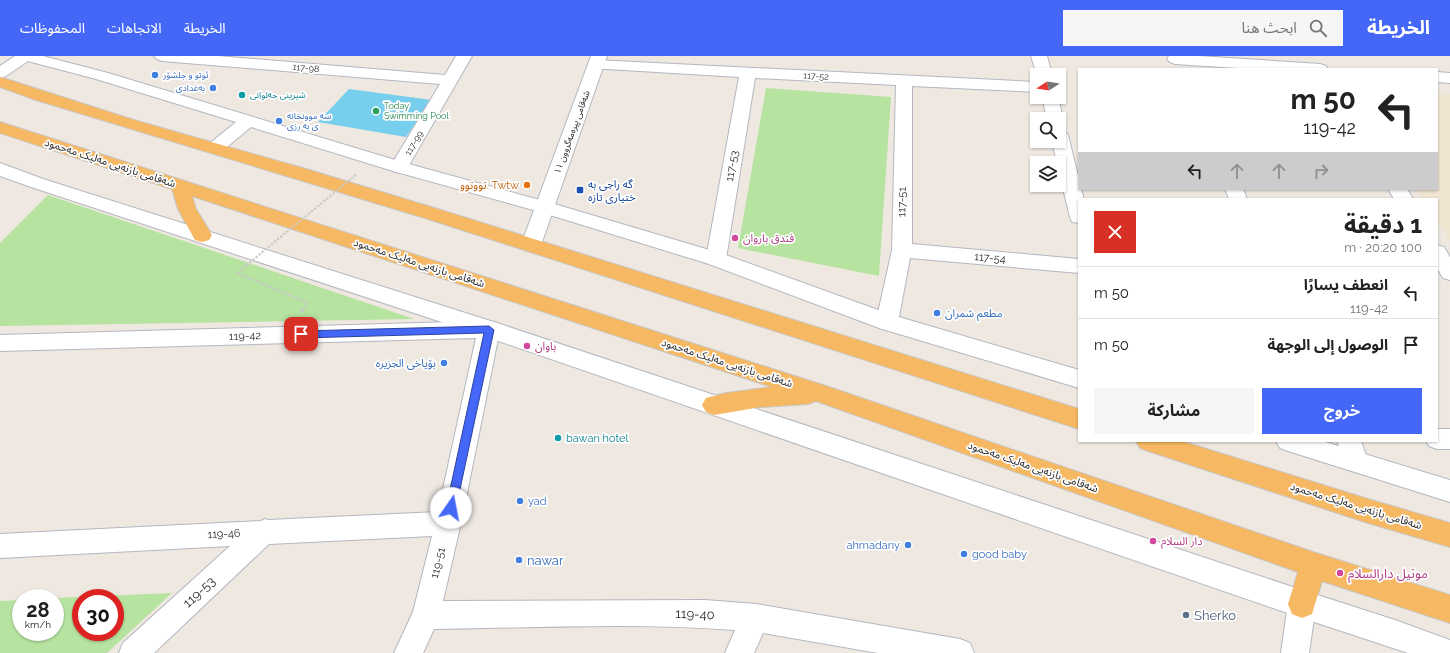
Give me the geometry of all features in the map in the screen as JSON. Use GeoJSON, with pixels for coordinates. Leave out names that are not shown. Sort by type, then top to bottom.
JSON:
{"type":"FeatureCollection","features":[{"type":"Feature","properties":{"kind":"highway"},"geometry":{"type":"LineString","coordinates":[[0,82],[343,186],[1078,419]]}},
{"type":"Feature","properties":{"kind":"highway","name":"شەقامی بازنەیی مەلیک مەحمود"},"geometry":{"type":"LineString","coordinates":[[0,127],[829,396],[1313,565],[1450,609]]}},
{"type":"Feature","properties":{"kind":"highway"},"geometry":{"type":"LineString","coordinates":[[180,186],[187,209],[202,235]]}},
{"type":"Feature","properties":{"kind":"highway"},"geometry":{"type":"LineString","coordinates":[[714,405],[771,396],[829,396]]}},
{"type":"Feature","properties":{"kind":"highway","name":"شەقامی بازنەیی مەلیک مەحمود"},"geometry":{"type":"LineString","coordinates":[[1151,442],[1368,511],[1450,535]]}},
{"type":"Feature","properties":{"kind":"highway"},"geometry":{"type":"LineString","coordinates":[[1302,604],[1313,565]]}},
{"type":"Feature","properties":{"kind":"street"},"geometry":{"type":"LineString","coordinates":[[0,73],[25,56],[102,76],[399,167],[544,207],[716,259],[887,322],[1078,379]]}},
{"type":"Feature","properties":{"kind":"street","name":"117-98"},"geometry":{"type":"LineString","coordinates":[[162,56],[451,80]]}},
{"type":"Feature","properties":{"kind":"street","name":"117-99"},"geometry":{"type":"LineString","coordinates":[[399,167],[464,56]]}},
{"type":"Feature","properties":{"kind":"street"},"geometry":{"type":"LineString","coordinates":[[1038,56],[1042,68]]}},
{"type":"Feature","properties":{"kind":"street","name":"117-52"},"geometry":{"type":"LineString","coordinates":[[597,60],[748,73],[1030,87]]}},
{"type":"Feature","properties":{"kind":"street","name":"شەقامی پیرەمەگروون ١١"},"geometry":{"type":"LineString","coordinates":[[531,245],[597,60]]}},
{"type":"Feature","properties":{"kind":"street"},"geometry":{"type":"LineString","coordinates":[[1177,61],[1302,68]]}},
{"type":"Feature","properties":{"kind":"street","name":"117-53"},"geometry":{"type":"LineString","coordinates":[[716,259],[748,73]]}},
{"type":"Feature","properties":{"kind":"street"},"geometry":{"type":"LineString","coordinates":[[1438,77],[1450,78]]}},
{"type":"Feature","properties":{"kind":"street","name":"117-51"},"geometry":{"type":"LineString","coordinates":[[887,322],[902,250],[904,81]]}},
{"type":"Feature","properties":{"kind":"street"},"geometry":{"type":"LineString","coordinates":[[215,148],[248,120]]}},
{"type":"Feature","properties":{"kind":"street"},"geometry":{"type":"LineString","coordinates":[[1062,148],[1078,213]]}},
{"type":"Feature","properties":{"kind":"street"},"geometry":{"type":"LineString","coordinates":[[0,169],[37,183],[202,235],[714,405],[1302,604],[1395,634],[1446,653]]}},
{"type":"Feature","properties":{"kind":"street","name":"117-54"},"geometry":{"type":"LineString","coordinates":[[902,250],[1078,266]]}},
{"type":"Feature","properties":{"kind":"street"},"geometry":{"type":"LineString","coordinates":[[1438,254],[1449,270]]}},
{"type":"Feature","properties":{"kind":"street","name":"119-42"},"geometry":{"type":"LineString","coordinates":[[0,343],[489,330]]}},
{"type":"Feature","properties":{"kind":"street","name":"119-51"},"geometry":{"type":"LineString","coordinates":[[408,653],[426,614],[448,523],[489,330]]}},
{"type":"Feature","properties":{"kind":"street"},"geometry":{"type":"LineString","coordinates":[[1438,439],[1450,439]]}},
{"type":"Feature","properties":{"kind":"street"},"geometry":{"type":"LineString","coordinates":[[1294,442],[1352,451],[1450,491]]}},
{"type":"Feature","properties":{"kind":"street","name":"119-46"},"geometry":{"type":"LineString","coordinates":[[0,546],[448,523]]}},
{"type":"Feature","properties":{"kind":"street","name":"119-53"},"geometry":{"type":"LineString","coordinates":[[133,653],[265,532]]}},
{"type":"Feature","properties":{"kind":"street"},"geometry":{"type":"LineString","coordinates":[[1295,653],[1302,604]]}},
{"type":"Feature","properties":{"kind":"street","name":"119-40"},"geometry":{"type":"LineString","coordinates":[[426,614],[705,614],[756,618],[960,653]]}},
{"type":"Feature","properties":{"kind":"street"},"geometry":{"type":"LineString","coordinates":[[740,653],[756,618]]}},
{"type":"Feature","properties":{"kind":"path"},"geometry":{"type":"LineString","coordinates":[[294,298],[238,273],[357,174]]}},
{"type":"Feature","properties":{"kind":"shaded area"},"geometry":{"type":"Polygon","coordinates":[[[1438,93],[1450,94],[1450,241],[1438,223],[1438,198],[1422,198],[1417,190],[1438,190],[1438,93]]]}},
{"type":"Feature","properties":{"kind":"green space"},"geometry":{"type":"Polygon","coordinates":[[[766,88],[891,97],[879,276],[738,248],[766,88]]]}},
{"type":"Feature","properties":{"kind":"green space"},"geometry":{"type":"Polygon","coordinates":[[[48,195],[414,319],[0,326],[0,243],[48,195]]]}},
{"type":"Feature","properties":{"kind":"green space"},"geometry":{"type":"Polygon","coordinates":[[[172,593],[124,637],[124,595],[172,593]]]}},
{"type":"Feature","properties":{"kind":"green space"},"geometry":{"type":"Polygon","coordinates":[[[72,597],[72,641],[120,641],[107,653],[0,653],[0,601],[12,600],[12,641],[64,641],[64,598],[72,597]]]}},
{"type":"Feature","properties":{"kind":"water","name":"Today Swimming Pool"},"geometry":{"type":"Polygon","coordinates":[[[349,89],[432,100],[406,137],[318,122],[349,89]]]}},
{"type":"Feature","properties":{"kind":"place","name":"ئوتو و جلشۆر"},"geometry":{"type":"Point","coordinates":[155,75]}},
{"type":"Feature","properties":{"kind":"place","name":"بەغدادی"},"geometry":{"type":"Point","coordinates":[213,88]}},
{"type":"Feature","properties":{"kind":"place","name":"شیرینی ‌حەلوانی"},"geometry":{"type":"Point","coordinates":[242,95]}},
{"type":"Feature","properties":{"kind":"place","name":"Today Swimming Pool"},"geometry":{"type":"Point","coordinates":[376,111]}},
{"type":"Feature","properties":{"kind":"place","name":"سه موونخانه ی به رزی"},"geometry":{"type":"Point","coordinates":[279,121]}},
{"type":"Feature","properties":{"kind":"place","name":"تووتوو. Twtw"},"geometry":{"type":"Point","coordinates":[527,185]}},
{"type":"Feature","properties":{"kind":"place","name":"گه راجی به ختيارى تازه"},"geometry":{"type":"Point","coordinates":[580,190]}},
{"type":"Feature","properties":{"kind":"place","name":"فندق باروان"},"geometry":{"type":"Point","coordinates":[735,238]}},
{"type":"Feature","properties":{"kind":"place","name":"مطعم شمران"},"geometry":{"type":"Point","coordinates":[937,313]}},
{"type":"Feature","properties":{"kind":"place","name":"باوان"},"geometry":{"type":"Point","coordinates":[527,346]}},
{"type":"Feature","properties":{"kind":"place","name":"بۆیاخی الجزیرە"},"geometry":{"type":"Point","coordinates":[444,363]}},
{"type":"Feature","properties":{"kind":"place","name":"bawan hotel"},"geometry":{"type":"Point","coordinates":[558,438]}},
{"type":"Feature","properties":{"kind":"place","name":"yad"},"geometry":{"type":"Point","coordinates":[520,501]}},
{"type":"Feature","properties":{"kind":"place","name":"دار السلام"},"geometry":{"type":"Point","coordinates":[1153,541]}},
{"type":"Feature","properties":{"kind":"place","name":"ahmadany"},"geometry":{"type":"Point","coordinates":[908,545]}},
{"type":"Feature","properties":{"kind":"place","name":"good baby"},"geometry":{"type":"Point","coordinates":[964,554]}},
{"type":"Feature","properties":{"kind":"place","name":"nawar"},"geometry":{"type":"Point","coordinates":[519,560]}},
{"type":"Feature","properties":{"kind":"place","name":"موتيل دارالسلام"},"geometry":{"type":"Point","coordinates":[1340,573]}},
{"type":"Feature","properties":{"kind":"place","name":"Sherko"},"geometry":{"type":"Point","coordinates":[1186,615]}},
{"type":"Feature","properties":{"kind":"route"},"geometry":{"type":"LineString","coordinates":[[301,334],[489,330],[451,508]]}}]}
